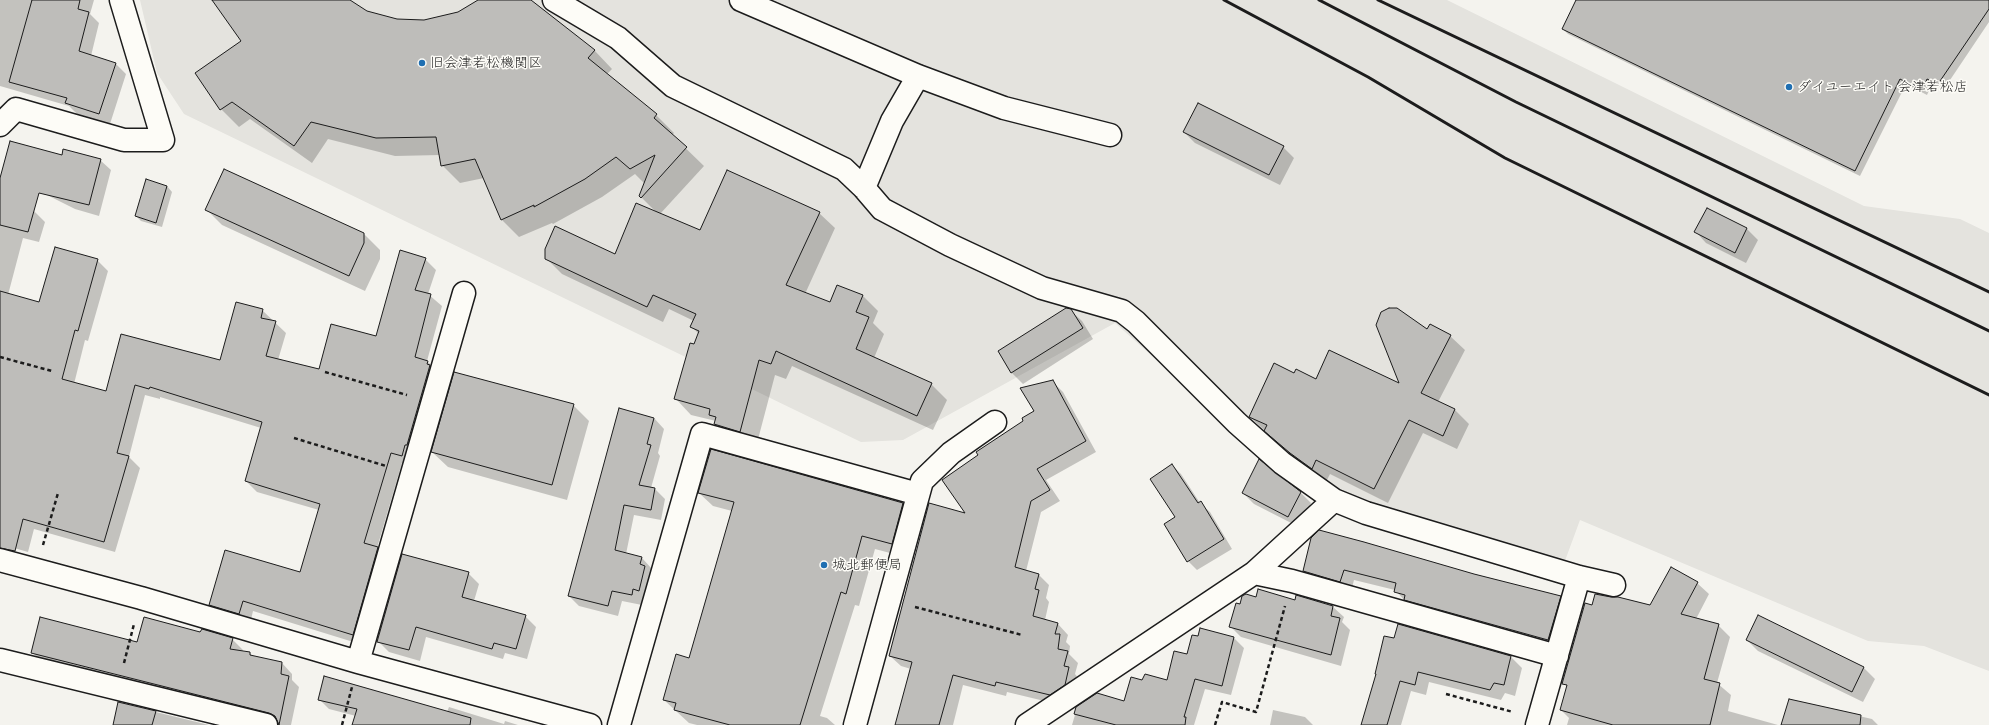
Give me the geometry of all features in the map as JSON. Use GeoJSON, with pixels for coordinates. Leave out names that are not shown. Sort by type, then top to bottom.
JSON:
{"type":"FeatureCollection","features":[{"type":"Feature","properties":{"kind":"street"},"geometry":{"type":"LineString","coordinates":[[0,125],[16,109],[124,140],[162,140],[121,0]]}},
{"type":"Feature","properties":{"kind":"street"},"geometry":{"type":"LineString","coordinates":[[554,0],[618,38],[673,86],[844,169],[864,188],[882,209],[950,245],[1042,288],[1122,311],[1136,322],[1237,423],[1282,463],[1334,500],[1366,512],[1579,577],[1614,585]]}},
{"type":"Feature","properties":{"kind":"street"},"geometry":{"type":"LineString","coordinates":[[741,0],[918,76],[1004,108],[1110,135]]}},
{"type":"Feature","properties":{"kind":"street"},"geometry":{"type":"LineString","coordinates":[[864,188],[892,121],[905,102],[918,76]]}},
{"type":"Feature","properties":{"kind":"street"},"geometry":{"type":"LineString","coordinates":[[358,662],[464,293]]}},
{"type":"Feature","properties":{"kind":"street"},"geometry":{"type":"LineString","coordinates":[[855,725],[922,481],[951,453],[995,422]]}},
{"type":"Feature","properties":{"kind":"street"},"geometry":{"type":"LineString","coordinates":[[620,725],[702,434],[918,494]]}},
{"type":"Feature","properties":{"kind":"street"},"geometry":{"type":"LineString","coordinates":[[1027,725],[1254,573],[1334,500]]}},
{"type":"Feature","properties":{"kind":"street"},"geometry":{"type":"LineString","coordinates":[[0,560],[141,598],[358,662],[590,725]]}},
{"type":"Feature","properties":{"kind":"street"},"geometry":{"type":"LineString","coordinates":[[1254,573],[1292,581],[1557,656]]}},
{"type":"Feature","properties":{"kind":"street"},"geometry":{"type":"LineString","coordinates":[[1538,722],[1579,577]]}},
{"type":"Feature","properties":{"kind":"street"},"geometry":{"type":"LineString","coordinates":[[0,660],[266,725]]}},
{"type":"Feature","properties":{"kind":"path"},"geometry":{"type":"LineString","coordinates":[[0,357],[52,371]]}},
{"type":"Feature","properties":{"kind":"path"},"geometry":{"type":"LineString","coordinates":[[325,372],[433,402]]}},
{"type":"Feature","properties":{"kind":"path"},"geometry":{"type":"LineString","coordinates":[[294,438],[412,474]]}},
{"type":"Feature","properties":{"kind":"path"},"geometry":{"type":"LineString","coordinates":[[36,570],[58,493]]}},
{"type":"Feature","properties":{"kind":"path"},"geometry":{"type":"LineString","coordinates":[[1215,725],[1222,702],[1256,712],[1292,581]]}},
{"type":"Feature","properties":{"kind":"path"},"geometry":{"type":"LineString","coordinates":[[117,688],[141,598]]}},
{"type":"Feature","properties":{"kind":"path"},"geometry":{"type":"LineString","coordinates":[[890,600],[1022,635]]}},
{"type":"Feature","properties":{"kind":"path"},"geometry":{"type":"LineString","coordinates":[[342,725],[358,662]]}},
{"type":"Feature","properties":{"kind":"path"},"geometry":{"type":"LineString","coordinates":[[1446,694],[1538,722]]}},
{"type":"Feature","properties":{"kind":"shaded area"},"geometry":{"type":"Polygon","coordinates":[[[140,0],[1447,0],[1864,206],[1960,219],[1989,233],[1989,671],[1924,646],[1868,641],[1580,520],[1566,558],[1560,583],[1337,511],[1258,450],[1115,323],[903,440],[861,442],[184,114],[157,73],[140,0]]]}},
{"type":"Feature","properties":{"kind":"building"},"geometry":{"type":"Polygon","coordinates":[[[32,0],[80,0],[78,9],[89,12],[79,51],[116,63],[99,114],[65,103],[67,98],[9,82],[32,0]]]}},
{"type":"Feature","properties":{"kind":"building"},"geometry":{"type":"Polygon","coordinates":[[[212,0],[350,0],[367,11],[397,19],[424,20],[458,12],[478,0],[531,0],[595,50],[588,58],[657,114],[654,118],[687,147],[641,198],[639,196],[655,155],[630,169],[616,157],[585,179],[534,207],[534,205],[501,220],[475,159],[441,166],[436,137],[376,138],[311,122],[294,146],[232,102],[220,110],[195,73],[241,41],[212,0]]]}},
{"type":"Feature","properties":{"kind":"building","name":"ダイユーエイト 会津若松店"},"geometry":{"type":"Polygon","coordinates":[[[1576,0],[1989,0],[1989,9],[1938,84],[1927,79],[1922,91],[1900,79],[1855,171],[1562,29],[1576,0]]]}},
{"type":"Feature","properties":{"kind":"building"},"geometry":{"type":"Polygon","coordinates":[[[1198,103],[1284,146],[1269,175],[1183,132],[1198,103]]]}},
{"type":"Feature","properties":{"kind":"building"},"geometry":{"type":"Polygon","coordinates":[[[10,141],[62,155],[63,149],[101,159],[89,205],[39,193],[28,232],[0,225],[0,178],[10,141]]]}},
{"type":"Feature","properties":{"kind":"building"},"geometry":{"type":"Polygon","coordinates":[[[224,169],[364,233],[364,243],[349,276],[205,210],[224,169]]]}},
{"type":"Feature","properties":{"kind":"building"},"geometry":{"type":"Polygon","coordinates":[[[727,170],[820,212],[786,285],[830,302],[837,285],[863,295],[856,312],[869,317],[856,349],[932,383],[917,416],[776,351],[771,364],[759,360],[740,432],[714,424],[716,417],[709,415],[710,409],[674,399],[690,343],[694,344],[699,331],[690,327],[696,314],[653,295],[647,307],[545,259],[545,249],[555,226],[615,254],[636,203],[700,230],[727,170]]]}},
{"type":"Feature","properties":{"kind":"building"},"geometry":{"type":"Polygon","coordinates":[[[146,179],[167,186],[156,223],[135,216],[146,179]]]}},
{"type":"Feature","properties":{"kind":"building"},"geometry":{"type":"Polygon","coordinates":[[[1707,208],[1747,228],[1735,253],[1694,232],[1707,208]]]}},
{"type":"Feature","properties":{"kind":"building"},"geometry":{"type":"Polygon","coordinates":[[[55,247],[98,259],[78,331],[75,330],[62,379],[106,391],[121,334],[220,360],[236,302],[263,309],[261,318],[276,321],[266,356],[319,369],[331,324],[376,336],[400,250],[426,258],[415,290],[431,294],[415,357],[428,361],[427,364],[430,365],[407,445],[405,445],[402,456],[391,453],[364,543],[378,547],[353,635],[243,601],[239,614],[209,605],[225,550],[300,572],[320,504],[245,481],[262,422],[150,387],[149,389],[135,385],[117,453],[129,456],[104,542],[23,519],[15,551],[0,548],[0,291],[39,302],[55,247]]]}},
{"type":"Feature","properties":{"kind":"building"},"geometry":{"type":"Polygon","coordinates":[[[1066,308],[1071,309],[1083,328],[1011,373],[998,351],[1066,308]]]}},
{"type":"Feature","properties":{"kind":"building"},"geometry":{"type":"Polygon","coordinates":[[[1389,308],[1397,308],[1427,329],[1430,324],[1451,335],[1421,393],[1455,409],[1443,436],[1409,420],[1374,489],[1316,460],[1312,469],[1264,431],[1267,425],[1249,417],[1274,363],[1294,373],[1296,369],[1316,379],[1329,350],[1399,383],[1376,325],[1381,312],[1389,308]]]}},
{"type":"Feature","properties":{"kind":"building"},"geometry":{"type":"Polygon","coordinates":[[[454,372],[574,404],[552,485],[431,452],[454,372]]]}},
{"type":"Feature","properties":{"kind":"building"},"geometry":{"type":"Polygon","coordinates":[[[1053,380],[1086,441],[1037,469],[1050,490],[1031,501],[1015,567],[1039,574],[1035,589],[1039,590],[1033,616],[1058,623],[1055,634],[1060,634],[1058,649],[1068,651],[1064,666],[1069,667],[1065,685],[1050,695],[996,682],[995,686],[953,675],[939,725],[895,725],[912,662],[889,656],[929,503],[965,513],[942,480],[978,455],[976,452],[1023,421],[1022,418],[1034,411],[1020,388],[1053,380]]]}},
{"type":"Feature","properties":{"kind":"building"},"geometry":{"type":"Polygon","coordinates":[[[619,408],[654,418],[647,444],[651,445],[639,485],[655,488],[651,510],[624,505],[615,550],[642,557],[640,564],[645,566],[639,591],[633,589],[632,595],[612,591],[608,606],[568,596],[619,408]]]}},
{"type":"Feature","properties":{"kind":"building"},"geometry":{"type":"Polygon","coordinates":[[[711,449],[903,503],[892,544],[862,536],[846,594],[841,592],[800,725],[730,725],[674,710],[676,703],[663,700],[676,654],[689,658],[734,502],[698,493],[711,449]]]}},
{"type":"Feature","properties":{"kind":"building"},"geometry":{"type":"Polygon","coordinates":[[[1259,459],[1301,492],[1288,517],[1242,493],[1259,459]]]}},
{"type":"Feature","properties":{"kind":"building"},"geometry":{"type":"Polygon","coordinates":[[[1172,464],[1198,503],[1201,501],[1224,539],[1187,562],[1164,524],[1175,517],[1150,479],[1172,464]]]}},
{"type":"Feature","properties":{"kind":"building"},"geometry":{"type":"Polygon","coordinates":[[[1319,530],[1474,574],[1561,596],[1548,640],[1404,600],[1405,595],[1394,592],[1396,583],[1344,570],[1340,582],[1303,571],[1311,538],[1319,530]]]}},
{"type":"Feature","properties":{"kind":"building"},"geometry":{"type":"Polygon","coordinates":[[[402,554],[469,572],[462,597],[526,615],[516,649],[494,643],[492,649],[416,627],[409,650],[377,642],[402,554]]]}},
{"type":"Feature","properties":{"kind":"building"},"geometry":{"type":"Polygon","coordinates":[[[1671,567],[1698,582],[1681,614],[1719,624],[1704,679],[1720,683],[1710,725],[1613,725],[1560,710],[1567,685],[1562,684],[1585,603],[1592,605],[1595,594],[1618,597],[1650,605],[1671,567]]]}},
{"type":"Feature","properties":{"kind":"building"},"geometry":{"type":"Polygon","coordinates":[[[1258,589],[1295,600],[1296,595],[1333,606],[1331,616],[1340,618],[1331,655],[1229,627],[1236,603],[1240,604],[1242,596],[1246,594],[1256,597],[1258,589]]]}},
{"type":"Feature","properties":{"kind":"building"},"geometry":{"type":"Polygon","coordinates":[[[1758,615],[1864,667],[1852,692],[1746,640],[1758,615]]]}},
{"type":"Feature","properties":{"kind":"building"},"geometry":{"type":"Polygon","coordinates":[[[40,617],[137,642],[144,617],[200,632],[202,629],[233,638],[230,649],[250,652],[250,655],[282,662],[281,674],[289,676],[279,725],[275,716],[269,713],[31,653],[40,617]]]}},
{"type":"Feature","properties":{"kind":"building"},"geometry":{"type":"Polygon","coordinates":[[[1398,624],[1511,656],[1504,685],[1494,683],[1490,690],[1418,672],[1415,685],[1400,681],[1387,725],[1361,725],[1376,674],[1384,636],[1394,638],[1398,624]]]}},
{"type":"Feature","properties":{"kind":"building"},"geometry":{"type":"Polygon","coordinates":[[[1200,628],[1234,637],[1222,686],[1195,679],[1184,717],[1186,717],[1185,725],[1116,725],[1074,714],[1076,707],[1097,693],[1124,701],[1131,677],[1142,680],[1145,674],[1167,680],[1174,651],[1187,654],[1192,635],[1198,636],[1200,628]]]}},
{"type":"Feature","properties":{"kind":"building"},"geometry":{"type":"Polygon","coordinates":[[[324,676],[471,718],[470,725],[352,725],[357,709],[318,700],[324,676]]]}},
{"type":"Feature","properties":{"kind":"building"},"geometry":{"type":"Polygon","coordinates":[[[1789,699],[1861,715],[1860,725],[1781,725],[1789,699]]]}},
{"type":"Feature","properties":{"kind":"building"},"geometry":{"type":"Polygon","coordinates":[[[118,702],[156,711],[152,725],[113,725],[118,702]]]}},
{"type":"Feature","properties":{"kind":"railway"},"geometry":{"type":"LineString","coordinates":[[1224,0],[1368,77],[1505,158],[1989,395]]}},
{"type":"Feature","properties":{"kind":"railway"},"geometry":{"type":"LineString","coordinates":[[1319,0],[1516,102],[1989,331]]}},
{"type":"Feature","properties":{"kind":"railway"},"geometry":{"type":"LineString","coordinates":[[1378,0],[1989,292]]}},
{"type":"Feature","properties":{"kind":"place","name":"旧会津若松機関区"},"geometry":{"type":"Point","coordinates":[422,63]}},
{"type":"Feature","properties":{"kind":"place","name":"ダイユーエイト 会津若松店"},"geometry":{"type":"Point","coordinates":[1789,87]}},
{"type":"Feature","properties":{"kind":"place","name":"城北郵便局"},"geometry":{"type":"Point","coordinates":[824,565]}}]}
